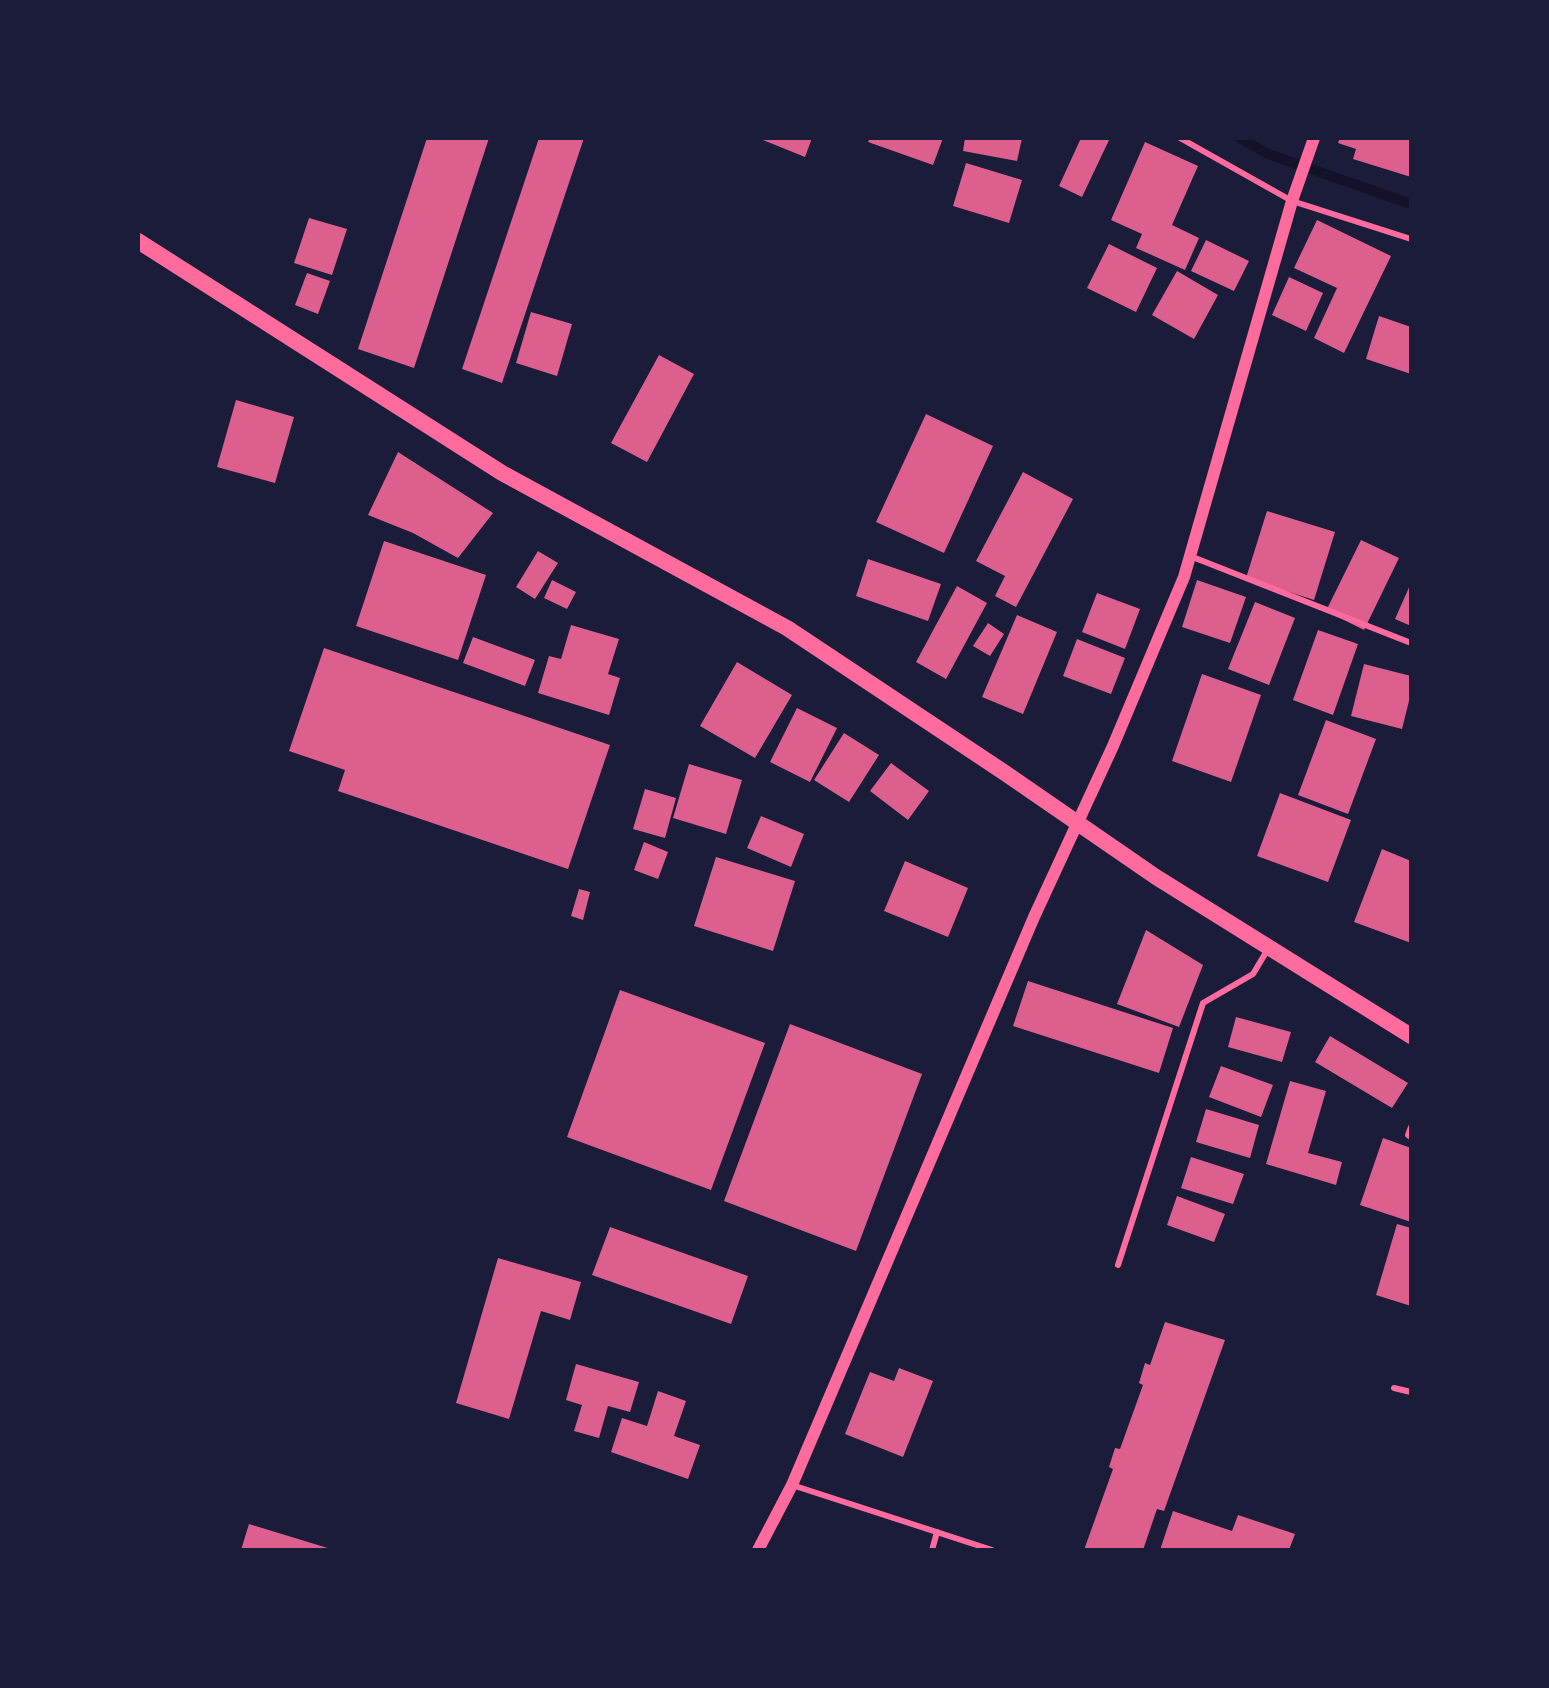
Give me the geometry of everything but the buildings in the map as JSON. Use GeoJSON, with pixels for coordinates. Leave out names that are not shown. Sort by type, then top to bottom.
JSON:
{"type":"FeatureCollection","features":[{"type":"Feature","properties":{"kind":"highway"},"geometry":{"type":"LineString","coordinates":[[138,241],[502,473],[787,628],[1005,772],[1156,877],[1411,1036]]}},
{"type":"Feature","properties":{"kind":"main road"},"geometry":{"type":"LineString","coordinates":[[758,1550],[792,1485],[1020,949],[1113,746],[1184,577],[1292,201],[1312,142]]}},
{"type":"Feature","properties":{"kind":"street"},"geometry":{"type":"LineString","coordinates":[[1180,138],[1292,201],[1411,239]]}},
{"type":"Feature","properties":{"kind":"street"},"geometry":{"type":"LineString","coordinates":[[1190,556],[1411,642]]}},
{"type":"Feature","properties":{"kind":"street"},"geometry":{"type":"LineString","coordinates":[[1118,1265],[1203,1003],[1253,975],[1269,948]]}},
{"type":"Feature","properties":{"kind":"street"},"geometry":{"type":"LineString","coordinates":[[1411,1126],[1408,1135],[1411,1137]]}},
{"type":"Feature","properties":{"kind":"street"},"geometry":{"type":"LineString","coordinates":[[1394,1388],[1411,1392]]}},
{"type":"Feature","properties":{"kind":"street"},"geometry":{"type":"LineString","coordinates":[[792,1485],[992,1550]]}},
{"type":"Feature","properties":{"kind":"street"},"geometry":{"type":"LineString","coordinates":[[932,1550],[938,1532]]}},
{"type":"Feature","properties":{"kind":"waterway"},"geometry":{"type":"LineString","coordinates":[[1240,138],[1268,154],[1411,204]]}}]}
